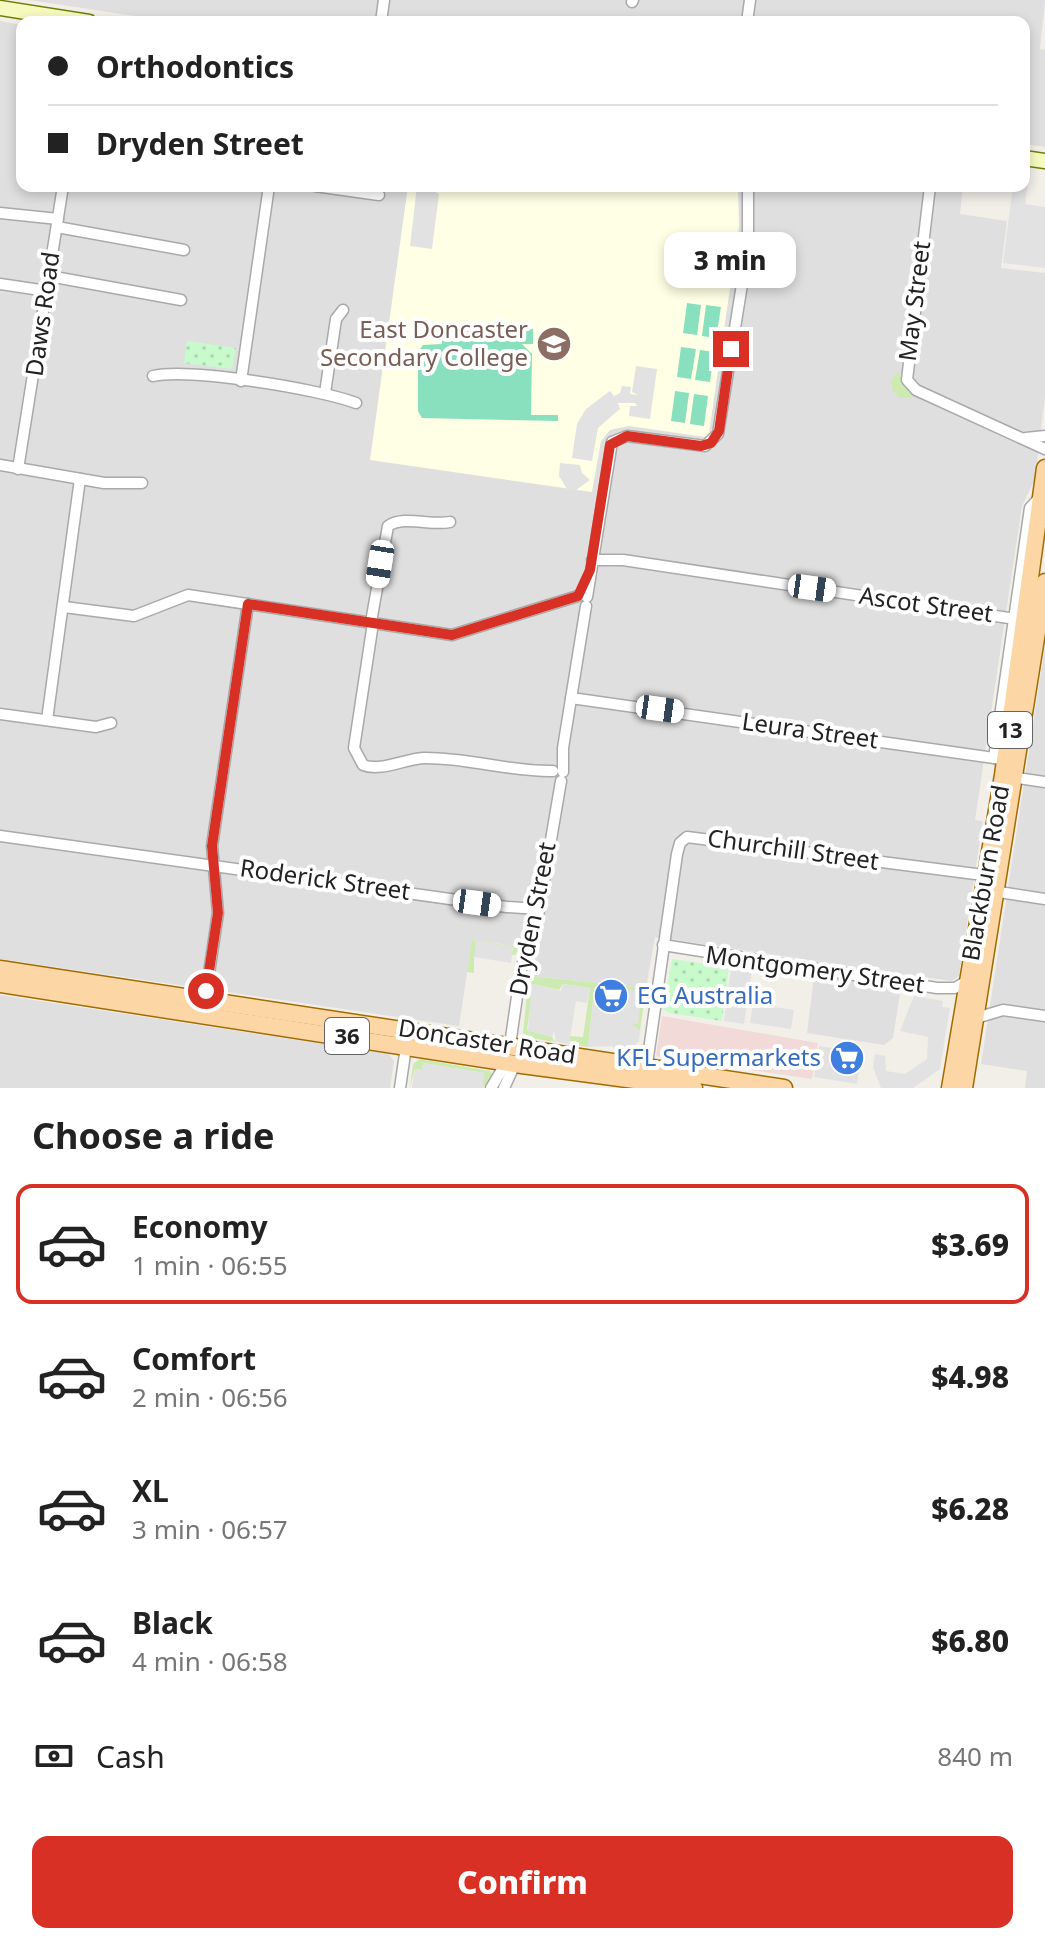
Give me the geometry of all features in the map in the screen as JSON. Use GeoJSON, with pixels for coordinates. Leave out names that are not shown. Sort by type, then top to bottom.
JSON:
{"type":"FeatureCollection","features":[{"type":"Feature","properties":{"kind":"main road"},"geometry":{"type":"LineString","coordinates":[[0,8],[49,16]]}},
{"type":"Feature","properties":{"kind":"main road","name":"Blackburn Road"},"geometry":{"type":"LineString","coordinates":[[964,1088],[960,1067],[1007,766],[1033,662],[1027,620],[1042,546],[1045,468]]}},
{"type":"Feature","properties":{"kind":"main road","name":"Blackburn Road"},"geometry":{"type":"LineString","coordinates":[[1027,620],[1045,582]]}},
{"type":"Feature","properties":{"kind":"main road","name":"Doncaster Road"},"geometry":{"type":"LineString","coordinates":[[0,969],[205,1000],[511,1040],[644,1071],[694,1088]]}},
{"type":"Feature","properties":{"kind":"main road","name":"Doncaster Road"},"geometry":{"type":"LineString","coordinates":[[0,984],[510,1063],[644,1071],[784,1088]]}},
{"type":"Feature","properties":{"kind":"main road","name":"Blackburn Road"},"geometry":{"type":"LineString","coordinates":[[950,1088],[976,1018],[973,988]]}},
{"type":"Feature","properties":{"kind":"main road"},"geometry":{"type":"LineString","coordinates":[[510,1063],[511,1040]]}},
{"type":"Feature","properties":{"kind":"main road"},"geometry":{"type":"LineString","coordinates":[[939,1088],[960,1067],[972,1088]]}},
{"type":"Feature","properties":{"kind":"street","name":"Daws Road"},"geometry":{"type":"LineString","coordinates":[[21,469],[62,192]]}},
{"type":"Feature","properties":{"kind":"street"},"geometry":{"type":"LineString","coordinates":[[241,381],[268,192]]}},
{"type":"Feature","properties":{"kind":"street"},"geometry":{"type":"LineString","coordinates":[[358,192],[379,195]]}},
{"type":"Feature","properties":{"kind":"street","name":"Dryden Street"},"geometry":{"type":"LineString","coordinates":[[511,1040],[521,969],[539,912],[556,775],[572,695],[581,601],[589,575],[612,442],[627,436],[705,446],[716,438],[740,284],[739,262],[747,233],[748,192]]}},
{"type":"Feature","properties":{"kind":"street","name":"May Street"},"geometry":{"type":"LineString","coordinates":[[929,192],[907,380],[916,390],[1045,449]]}},
{"type":"Feature","properties":{"kind":"street"},"geometry":{"type":"LineString","coordinates":[[0,213],[184,250]]}},
{"type":"Feature","properties":{"kind":"street"},"geometry":{"type":"LineString","coordinates":[[49,276],[181,300]]}},
{"type":"Feature","properties":{"kind":"street"},"geometry":{"type":"LineString","coordinates":[[0,284],[47,291]]}},
{"type":"Feature","properties":{"kind":"street"},"geometry":{"type":"LineString","coordinates":[[325,393],[336,319],[343,310]]}},
{"type":"Feature","properties":{"kind":"street"},"geometry":{"type":"LineString","coordinates":[[153,376],[177,373],[241,381],[325,393],[356,403]]}},
{"type":"Feature","properties":{"kind":"street","name":"May Street"},"geometry":{"type":"LineString","coordinates":[[1024,437],[1045,436]]}},
{"type":"Feature","properties":{"kind":"street"},"geometry":{"type":"LineString","coordinates":[[0,465],[83,480],[123,485],[142,483]]}},
{"type":"Feature","properties":{"kind":"street"},"geometry":{"type":"LineString","coordinates":[[47,720],[83,480]]}},
{"type":"Feature","properties":{"kind":"street"},"geometry":{"type":"LineString","coordinates":[[1007,766],[1027,620],[1030,508],[1042,495]]}},
{"type":"Feature","properties":{"kind":"street"},"geometry":{"type":"LineString","coordinates":[[450,522],[431,525],[397,521],[388,526],[354,748],[359,762],[374,767],[435,758],[556,775]]}},
{"type":"Feature","properties":{"kind":"street","name":"Ascot Street"},"geometry":{"type":"LineString","coordinates":[[592,557],[1027,620]]}},
{"type":"Feature","properties":{"kind":"street"},"geometry":{"type":"LineString","coordinates":[[64,607],[134,616],[188,595],[456,634],[559,602],[581,601]]}},
{"type":"Feature","properties":{"kind":"street"},"geometry":{"type":"LineString","coordinates":[[205,1000],[217,918],[212,863],[248,604]]}},
{"type":"Feature","properties":{"kind":"street","name":"Leura Street"},"geometry":{"type":"LineString","coordinates":[[572,695],[1007,766],[1045,782]]}},
{"type":"Feature","properties":{"kind":"street"},"geometry":{"type":"LineString","coordinates":[[0,714],[96,727],[111,723]]}},
{"type":"Feature","properties":{"kind":"street","name":"Roderick Street"},"geometry":{"type":"LineString","coordinates":[[0,836],[212,863],[539,912]]}},
{"type":"Feature","properties":{"kind":"street","name":"Churchill Street"},"geometry":{"type":"LineString","coordinates":[[644,1071],[678,848],[690,836],[962,875],[1045,899]]}},
{"type":"Feature","properties":{"kind":"street","name":"Montgomery Street"},"geometry":{"type":"LineString","coordinates":[[662,948],[937,988],[958,994],[973,988]]}},
{"type":"Feature","properties":{"kind":"street"},"geometry":{"type":"LineString","coordinates":[[973,988],[1003,1010]]}},
{"type":"Feature","properties":{"kind":"street"},"geometry":{"type":"LineString","coordinates":[[976,1018],[1003,1010],[1045,1016]]}},
{"type":"Feature","properties":{"kind":"street"},"geometry":{"type":"LineString","coordinates":[[400,1088],[406,1047]]}},
{"type":"Feature","properties":{"kind":"street"},"geometry":{"type":"LineString","coordinates":[[491,1088],[510,1063]]}},
{"type":"Feature","properties":{"kind":"street"},"geometry":{"type":"LineString","coordinates":[[504,1088],[510,1063]]}},
{"type":"Feature","properties":{"kind":"shaded area"},"geometry":{"type":"Polygon","coordinates":[[[29,0],[1045,0],[1040,49],[1045,50],[1045,147],[1030,145],[1030,16],[135,16],[29,0]]]}},
{"type":"Feature","properties":{"kind":"shaded area"},"geometry":{"type":"Polygon","coordinates":[[[0,21],[16,24],[16,192],[962,192],[960,214],[1007,221],[1001,268],[1045,273],[1045,396],[1035,479],[1022,506],[975,820],[983,821],[959,976],[952,981],[903,974],[893,1038],[884,1045],[807,1033],[816,961],[655,937],[646,988],[531,976],[537,949],[472,940],[459,1026],[0,959],[0,21]]]}},
{"type":"Feature","properties":{"kind":"shaded area","name":"East Doncaster Secondary College"},"geometry":{"type":"Polygon","coordinates":[[[407,192],[738,192],[739,226],[709,433],[705,437],[629,426],[610,430],[601,441],[592,492],[370,460],[407,192]]]}},
{"type":"Feature","properties":{"kind":"shaded area"},"geometry":{"type":"Polygon","coordinates":[[[416,192],[436,192],[439,194],[432,249],[410,246],[416,192]]]}},
{"type":"Feature","properties":{"kind":"shaded area"},"geometry":{"type":"Polygon","coordinates":[[[1012,192],[1027,192],[1025,204],[1045,207],[1045,268],[1003,263],[1012,192]]]}},
{"type":"Feature","properties":{"kind":"shaded area"},"geometry":{"type":"Polygon","coordinates":[[[636,366],[657,369],[650,419],[629,416],[630,406],[637,406],[635,403],[618,403],[620,409],[598,428],[592,461],[572,458],[577,424],[586,409],[610,391],[614,396],[620,393],[622,386],[631,387],[630,394],[638,395],[632,392],[636,366]]]}},
{"type":"Feature","properties":{"kind":"shaded area"},"geometry":{"type":"Polygon","coordinates":[[[560,463],[580,465],[582,473],[590,480],[576,490],[567,489],[559,476],[560,463]]]}},
{"type":"Feature","properties":{"kind":"shaded area"},"geometry":{"type":"Polygon","coordinates":[[[1045,646],[1045,1088],[1025,1088],[1027,1071],[981,1064],[1045,646]]]}},
{"type":"Feature","properties":{"kind":"shaded area"},"geometry":{"type":"Polygon","coordinates":[[[476,941],[513,947],[511,963],[474,957],[476,941]]]}},
{"type":"Feature","properties":{"kind":"shaded area"},"geometry":{"type":"Polygon","coordinates":[[[731,968],[752,970],[744,1024],[724,1021],[731,968]]]}},
{"type":"Feature","properties":{"kind":"shaded area"},"geometry":{"type":"Polygon","coordinates":[[[529,983],[561,991],[563,984],[590,988],[587,1003],[576,1001],[569,1044],[556,1042],[554,1031],[552,1037],[528,1031],[529,983]]]}},
{"type":"Feature","properties":{"kind":"shaded area"},"geometry":{"type":"Polygon","coordinates":[[[628,989],[642,991],[638,1024],[631,1023],[640,1031],[639,1041],[627,1053],[617,1051],[612,1046],[588,1047],[593,1001],[625,1007],[628,989]]]}},
{"type":"Feature","properties":{"kind":"shaded area"},"geometry":{"type":"Polygon","coordinates":[[[0,995],[389,1054],[394,1061],[390,1088],[0,1088],[0,995]]]}},
{"type":"Feature","properties":{"kind":"shaded area"},"geometry":{"type":"Polygon","coordinates":[[[914,996],[943,1001],[942,1007],[950,1008],[940,1069],[913,1088],[881,1088],[873,1067],[875,1054],[885,1056],[886,1071],[905,1074],[927,1059],[928,1037],[900,1031],[914,996]]]}},
{"type":"Feature","properties":{"kind":"shaded area"},"geometry":{"type":"Polygon","coordinates":[[[753,1004],[794,1010],[791,1029],[750,1023],[753,1004]]]}},
{"type":"Feature","properties":{"kind":"shaded area"},"geometry":{"type":"Polygon","coordinates":[[[662,1016],[818,1043],[812,1079],[656,1056],[662,1016]]]}},
{"type":"Feature","properties":{"kind":"shaded area"},"geometry":{"type":"Polygon","coordinates":[[[819,1046],[832,1048],[832,1059],[860,1064],[857,1084],[814,1077],[819,1046]]]}},
{"type":"Feature","properties":{"kind":"shaded area"},"geometry":{"type":"Polygon","coordinates":[[[423,1063],[485,1073],[482,1088],[412,1088],[415,1069],[422,1070],[423,1063]]]}},
{"type":"Feature","properties":{"kind":"green space"},"geometry":{"type":"Polygon","coordinates":[[[687,303],[701,305],[697,335],[683,333],[687,303]]]}},
{"type":"Feature","properties":{"kind":"green space"},"geometry":{"type":"Polygon","coordinates":[[[706,305],[721,307],[716,338],[702,336],[706,305]]]}},
{"type":"Feature","properties":{"kind":"green space"},"geometry":{"type":"Polygon","coordinates":[[[442,329],[533,329],[533,344],[522,344],[532,354],[531,415],[558,415],[558,421],[422,418],[418,411],[418,352],[423,345],[442,344],[442,329]]]}},
{"type":"Feature","properties":{"kind":"green space"},"geometry":{"type":"Polygon","coordinates":[[[187,341],[236,348],[232,369],[184,363],[187,341]]]}},
{"type":"Feature","properties":{"kind":"green space"},"geometry":{"type":"Polygon","coordinates":[[[681,347],[696,349],[691,379],[677,377],[681,347]]]}},
{"type":"Feature","properties":{"kind":"green space"},"geometry":{"type":"Polygon","coordinates":[[[700,350],[714,352],[710,382],[695,380],[700,350]]]}},
{"type":"Feature","properties":{"kind":"green space"},"geometry":{"type":"Polygon","coordinates":[[[898,372],[912,397],[900,398],[893,391],[891,380],[898,372]]]}},
{"type":"Feature","properties":{"kind":"green space"},"geometry":{"type":"Polygon","coordinates":[[[675,391],[689,393],[685,423],[671,421],[675,391]]]}},
{"type":"Feature","properties":{"kind":"green space"},"geometry":{"type":"Polygon","coordinates":[[[694,394],[708,396],[704,426],[690,424],[694,394]]]}},
{"type":"Feature","properties":{"kind":"green space"},"geometry":{"type":"Polygon","coordinates":[[[472,940],[519,947],[515,955],[512,955],[513,947],[474,957],[474,973],[467,972],[472,940]]]}},
{"type":"Feature","properties":{"kind":"green space"},"geometry":{"type":"Polygon","coordinates":[[[672,959],[729,967],[722,1021],[669,1013],[663,1009],[672,959]]]}},
{"type":"Feature","properties":{"kind":"green space"},"geometry":{"type":"Polygon","coordinates":[[[530,976],[646,988],[640,1031],[630,1023],[628,990],[625,1007],[622,1007],[625,990],[600,986],[597,1002],[593,1002],[588,1047],[569,1044],[570,1036],[583,1037],[590,988],[563,984],[559,990],[529,983],[530,976]]]}},
{"type":"Feature","properties":{"kind":"green space"},"geometry":{"type":"Polygon","coordinates":[[[527,993],[532,994],[527,1030],[552,1037],[555,1042],[531,1038],[523,1033],[527,993]]]}},
{"type":"Feature","properties":{"kind":"green space"},"geometry":{"type":"Polygon","coordinates":[[[420,1059],[490,1071],[495,1076],[482,1088],[484,1073],[423,1063],[422,1070],[415,1069],[410,1088],[413,1064],[420,1059]]]}},
{"type":"Feature","properties":{"kind":"place","name":"East Doncaster Secondary College"},"geometry":{"type":"Point","coordinates":[554,344]}},
{"type":"Feature","properties":{"kind":"place","name":"EG Australia"},"geometry":{"type":"Point","coordinates":[611,996]}},
{"type":"Feature","properties":{"kind":"place","name":"KFL Supermarkets"},"geometry":{"type":"Point","coordinates":[847,1058]}},
{"type":"Feature","properties":{"kind":"route"},"geometry":{"type":"LineString","coordinates":[[206,991],[218,913],[212,846],[248,604],[452,635],[578,596],[589,575],[610,445],[617,438],[627,436],[701,446],[711,443],[719,431],[731,349]]}}]}
